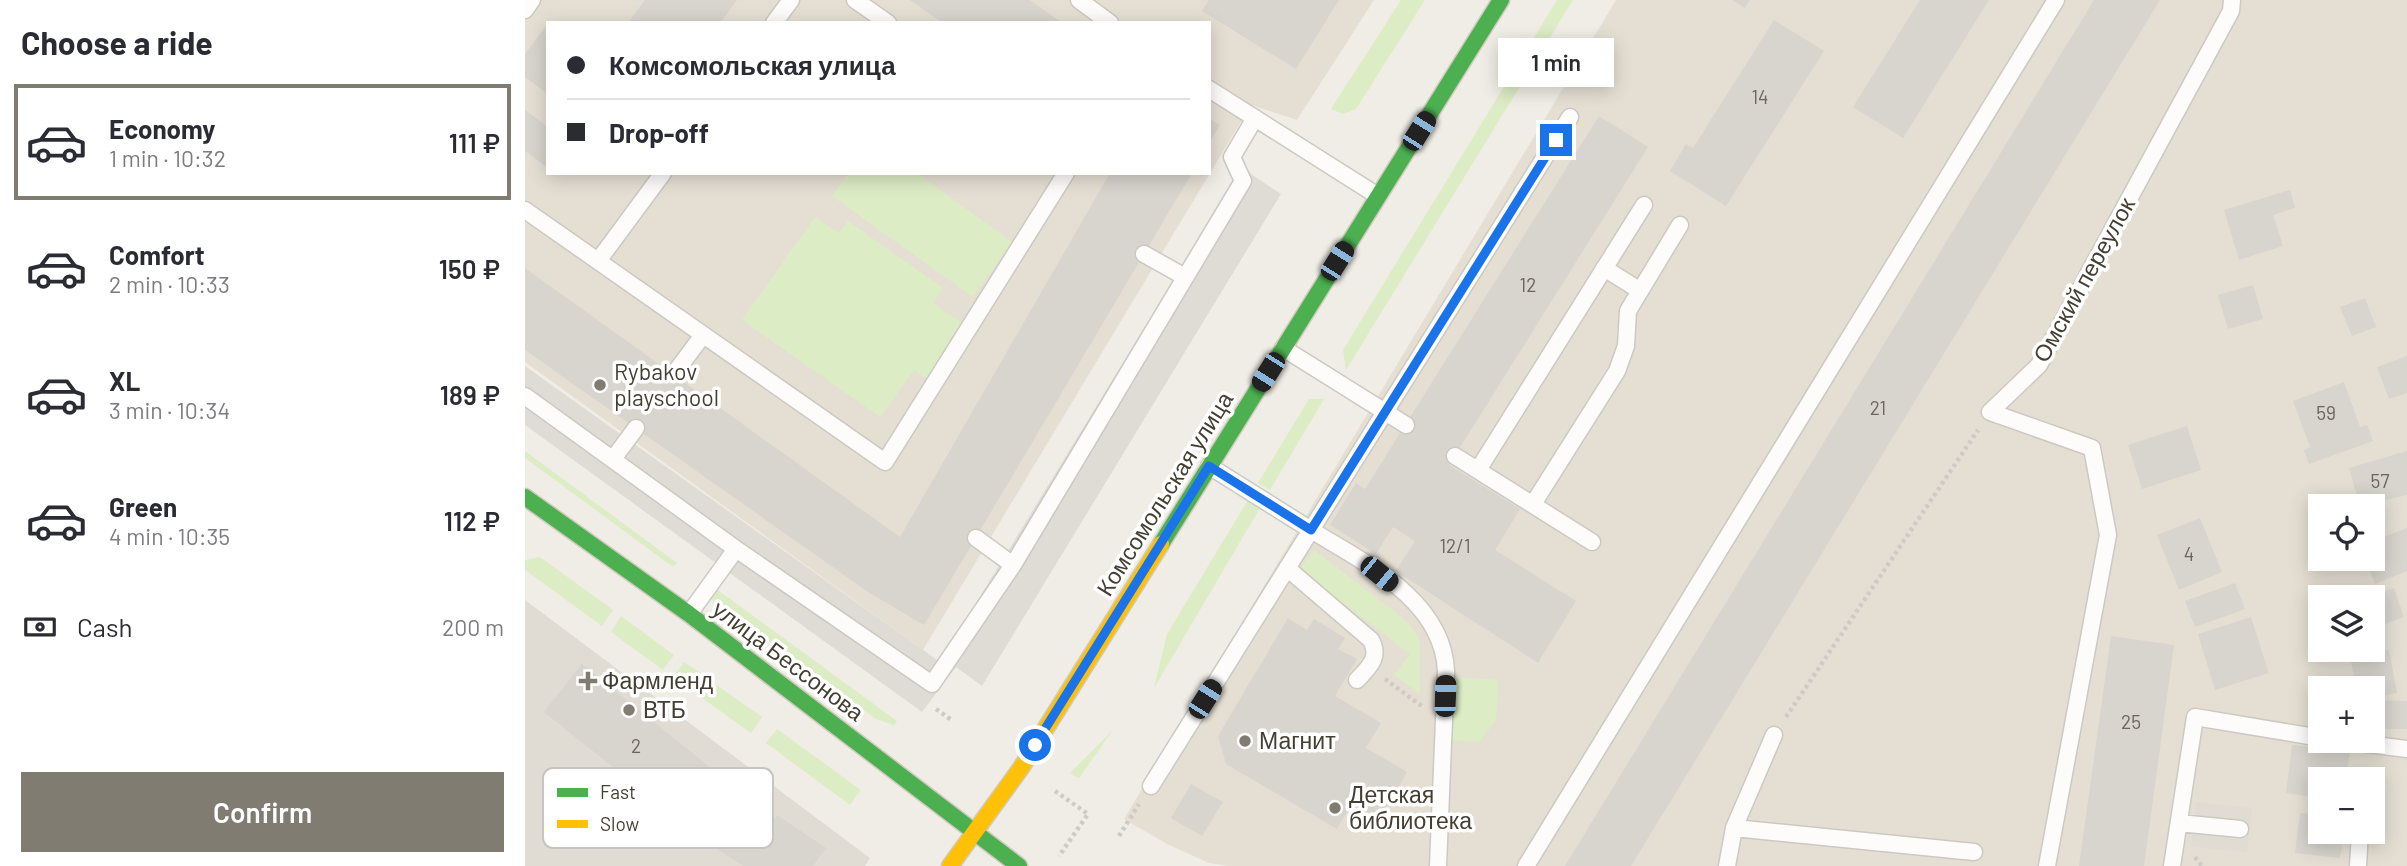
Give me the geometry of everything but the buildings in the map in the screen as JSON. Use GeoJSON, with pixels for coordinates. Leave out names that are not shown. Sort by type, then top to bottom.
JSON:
{"type":"FeatureCollection","features":[{"type":"Feature","properties":{"kind":"main road","name":"Комсомольская улица"},"geometry":{"type":"LineString","coordinates":[[950,866],[1021,768],[1501,0]]}},
{"type":"Feature","properties":{"kind":"main road","name":"улица Бессонова"},"geometry":{"type":"LineString","coordinates":[[525,497],[689,614],[1019,866]]}},
{"type":"Feature","properties":{"kind":"lane"},"geometry":{"type":"LineString","coordinates":[[525,10],[532,0]]}},
{"type":"Feature","properties":{"kind":"lane"},"geometry":{"type":"LineString","coordinates":[[775,21],[791,0]]}},
{"type":"Feature","properties":{"kind":"lane"},"geometry":{"type":"LineString","coordinates":[[855,0],[885,21]]}},
{"type":"Feature","properties":{"kind":"lane"},"geometry":{"type":"LineString","coordinates":[[1079,0],[1107,21]]}},
{"type":"Feature","properties":{"kind":"lane"},"geometry":{"type":"LineString","coordinates":[[1527,866],[2056,0]]}},
{"type":"Feature","properties":{"kind":"lane","name":"Омский переулок"},"geometry":{"type":"LineString","coordinates":[[1990,412],[2039,365],[2231,11],[2232,0]]}},
{"type":"Feature","properties":{"kind":"lane"},"geometry":{"type":"LineString","coordinates":[[1211,90],[1378,196]]}},
{"type":"Feature","properties":{"kind":"lane"},"geometry":{"type":"LineString","coordinates":[[1151,786],[1570,117]]}},
{"type":"Feature","properties":{"kind":"lane"},"geometry":{"type":"LineString","coordinates":[[525,396],[736,549],[932,684],[1013,565],[1243,181],[1232,157],[1255,118]]}},
{"type":"Feature","properties":{"kind":"lane"},"geometry":{"type":"LineString","coordinates":[[598,261],[662,175]]}},
{"type":"Feature","properties":{"kind":"lane"},"geometry":{"type":"LineString","coordinates":[[525,210],[885,462],[1065,175]]}},
{"type":"Feature","properties":{"kind":"lane"},"geometry":{"type":"LineString","coordinates":[[1478,470],[1644,205]]}},
{"type":"Feature","properties":{"kind":"lane"},"geometry":{"type":"LineString","coordinates":[[1533,505],[1617,370],[1626,346],[1628,311],[1680,225]]}},
{"type":"Feature","properties":{"kind":"lane"},"geometry":{"type":"LineString","coordinates":[[1144,254],[1185,277]]}},
{"type":"Feature","properties":{"kind":"lane"},"geometry":{"type":"LineString","coordinates":[[1604,268],[1639,290]]}},
{"type":"Feature","properties":{"kind":"lane"},"geometry":{"type":"LineString","coordinates":[[674,374],[703,335]]}},
{"type":"Feature","properties":{"kind":"lane"},"geometry":{"type":"LineString","coordinates":[[1283,348],[1405,425]]}},
{"type":"Feature","properties":{"kind":"lane"},"geometry":{"type":"LineString","coordinates":[[1990,412],[2092,448],[2108,535],[2047,866]]}},
{"type":"Feature","properties":{"kind":"lane"},"geometry":{"type":"LineString","coordinates":[[613,459],[636,428]]}},
{"type":"Feature","properties":{"kind":"lane"},"geometry":{"type":"LineString","coordinates":[[1455,456],[1592,542]]}},
{"type":"Feature","properties":{"kind":"lane"},"geometry":{"type":"LineString","coordinates":[[1209,466],[1365,564],[1421,608],[1442,641],[1446,671],[1438,866]]}},
{"type":"Feature","properties":{"kind":"lane"},"geometry":{"type":"LineString","coordinates":[[976,538],[1013,565]]}},
{"type":"Feature","properties":{"kind":"lane"},"geometry":{"type":"LineString","coordinates":[[689,614],[736,549]]}},
{"type":"Feature","properties":{"kind":"lane"},"geometry":{"type":"LineString","coordinates":[[1287,568],[1371,640],[1375,650],[1374,660],[1357,680]]}},
{"type":"Feature","properties":{"kind":"lane"},"geometry":{"type":"LineString","coordinates":[[2172,866],[2195,717],[2308,736]]}},
{"type":"Feature","properties":{"kind":"lane"},"geometry":{"type":"LineString","coordinates":[[1727,866],[1734,828],[1774,735]]}},
{"type":"Feature","properties":{"kind":"lane"},"geometry":{"type":"LineString","coordinates":[[2385,746],[2407,749]]}},
{"type":"Feature","properties":{"kind":"lane"},"geometry":{"type":"LineString","coordinates":[[2179,823],[2240,829]]}},
{"type":"Feature","properties":{"kind":"lane"},"geometry":{"type":"LineString","coordinates":[[1734,828],[1974,852]]}},
{"type":"Feature","properties":{"kind":"lane"},"geometry":{"type":"LineString","coordinates":[[2358,866],[2359,844]]}},
{"type":"Feature","properties":{"kind":"path"},"geometry":{"type":"LineString","coordinates":[[1774,735],[1990,412]]}},
{"type":"Feature","properties":{"kind":"path"},"geometry":{"type":"LineString","coordinates":[[1394,686],[1419,704]]}},
{"type":"Feature","properties":{"kind":"path"},"geometry":{"type":"LineString","coordinates":[[936,709],[953,721]]}},
{"type":"Feature","properties":{"kind":"path"},"geometry":{"type":"LineString","coordinates":[[1119,836],[1151,786]]}},
{"type":"Feature","properties":{"kind":"path"},"geometry":{"type":"LineString","coordinates":[[1055,791],[1088,814],[1059,856]]}},
{"type":"Feature","properties":{"kind":"shaded area"},"geometry":{"type":"Polygon","coordinates":[[[525,0],[1374,0],[1297,120],[1251,105],[1211,171],[1211,21],[546,21],[546,175],[1209,175],[923,650],[525,362],[525,0]]]}},
{"type":"Feature","properties":{"kind":"shaded area"},"geometry":{"type":"Polygon","coordinates":[[[1616,0],[2407,0],[2407,866],[1230,866],[1209,863],[1167,844],[1124,819],[1616,0]]]}},
{"type":"Feature","properties":{"kind":"shaded area"},"geometry":{"type":"Polygon","coordinates":[[[1242,168],[1281,194],[982,686],[956,667],[922,712],[525,425],[525,366],[940,662],[1242,168]]]}},
{"type":"Feature","properties":{"kind":"shaded area"},"geometry":{"type":"Polygon","coordinates":[[[525,600],[750,768],[543,768],[543,848],[773,848],[773,785],[870,858],[865,866],[525,866],[525,600]]]}},
{"type":"Feature","properties":{"kind":"shaded area"},"geometry":{"type":"Polygon","coordinates":[[[2196,802],[2252,808],[2247,852],[2191,847],[2196,802]]]}},
{"type":"Feature","properties":{"kind":"green space"},"geometry":{"type":"Polygon","coordinates":[[[1401,0],[1425,0],[1356,109],[1343,114],[1331,109],[1401,0]]]}},
{"type":"Feature","properties":{"kind":"green space"},"geometry":{"type":"Polygon","coordinates":[[[1557,0],[1573,0],[1346,370],[1343,350],[1557,0]]]}},
{"type":"Feature","properties":{"kind":"green space"},"geometry":{"type":"Polygon","coordinates":[[[847,175],[920,175],[1012,242],[973,297],[832,196],[847,175]]]}},
{"type":"Feature","properties":{"kind":"green space"},"geometry":{"type":"Polygon","coordinates":[[[815,217],[839,233],[848,221],[943,288],[933,303],[966,326],[928,380],[914,370],[880,417],[742,320],[815,217]]]}},
{"type":"Feature","properties":{"kind":"green space"},"geometry":{"type":"Polygon","coordinates":[[[1309,399],[1324,399],[1270,490],[1258,483],[1309,399]]]}},
{"type":"Feature","properties":{"kind":"green space"},"geometry":{"type":"Polygon","coordinates":[[[525,451],[677,563],[673,567],[525,458],[525,451]]]}},
{"type":"Feature","properties":{"kind":"green space"},"geometry":{"type":"Polygon","coordinates":[[[1248,500],[1260,508],[1154,688],[1167,634],[1248,500]]]}},
{"type":"Feature","properties":{"kind":"green space"},"geometry":{"type":"Polygon","coordinates":[[[1314,550],[1408,622],[1419,639],[1420,694],[1394,675],[1410,654],[1299,569],[1314,550]]]}},
{"type":"Feature","properties":{"kind":"green space"},"geometry":{"type":"Polygon","coordinates":[[[540,557],[613,610],[602,626],[525,570],[525,560],[540,557]]]}},
{"type":"Feature","properties":{"kind":"green space"},"geometry":{"type":"Polygon","coordinates":[[[715,588],[897,721],[894,725],[876,719],[708,597],[715,588]]]}},
{"type":"Feature","properties":{"kind":"green space"},"geometry":{"type":"Polygon","coordinates":[[[621,616],[674,655],[663,670],[611,632],[621,616]]]}},
{"type":"Feature","properties":{"kind":"green space"},"geometry":{"type":"Polygon","coordinates":[[[684,662],[762,717],[751,733],[673,677],[684,662]]]}},
{"type":"Feature","properties":{"kind":"green space"},"geometry":{"type":"Polygon","coordinates":[[[1454,677],[1498,680],[1496,720],[1479,742],[1449,740],[1454,677]]]}},
{"type":"Feature","properties":{"kind":"green space"},"geometry":{"type":"Polygon","coordinates":[[[777,729],[861,790],[850,805],[766,743],[777,729]]]}},
{"type":"Feature","properties":{"kind":"green space"},"geometry":{"type":"Polygon","coordinates":[[[1113,730],[1079,778],[1070,773],[1113,730]]]}},
{"type":"Feature","properties":{"kind":"traffic: fast"},"geometry":{"type":"LineString","coordinates":[[1161,544],[1501,0]]}},
{"type":"Feature","properties":{"kind":"traffic: fast"},"geometry":{"type":"LineString","coordinates":[[525,497],[689,614],[1019,866]]}},
{"type":"Feature","properties":{"kind":"traffic: slow"},"geometry":{"type":"LineString","coordinates":[[950,866],[1021,768],[1161,544]]}},
{"type":"Feature","properties":{"kind":"place","name":"Rybakov playschool"},"geometry":{"type":"Point","coordinates":[600,385]}},
{"type":"Feature","properties":{"kind":"place","name":"Фармленд"},"geometry":{"type":"Point","coordinates":[588,681]}},
{"type":"Feature","properties":{"kind":"place","name":"ВТБ"},"geometry":{"type":"Point","coordinates":[629,710]}},
{"type":"Feature","properties":{"kind":"place","name":"Магнит"},"geometry":{"type":"Point","coordinates":[1245,741]}},
{"type":"Feature","properties":{"kind":"place","name":"Детская библиотека"},"geometry":{"type":"Point","coordinates":[1335,808]}},
{"type":"Feature","properties":{"kind":"route"},"geometry":{"type":"LineString","coordinates":[[1035,745],[1209,466],[1311,530],[1556,140]]}}]}
